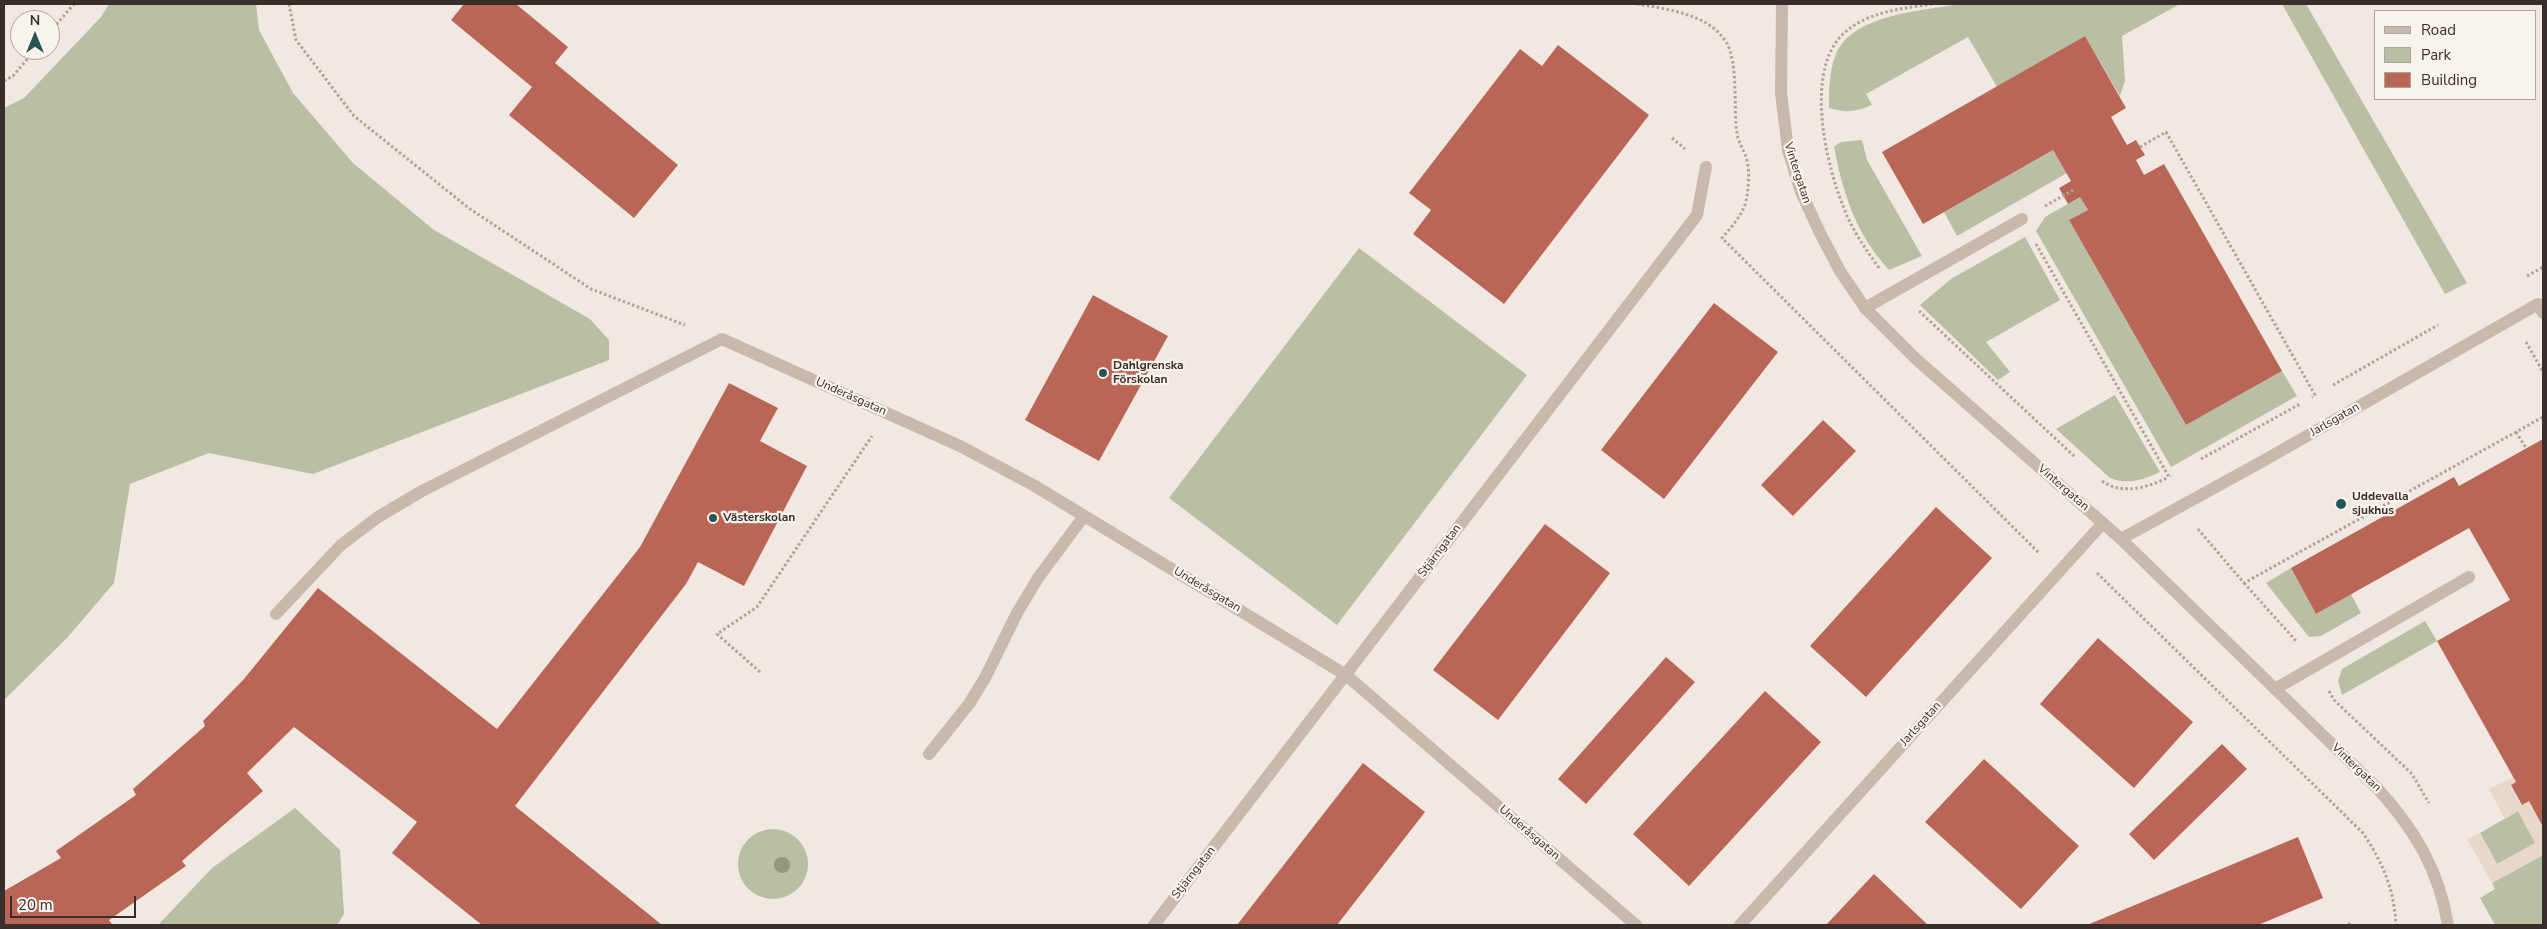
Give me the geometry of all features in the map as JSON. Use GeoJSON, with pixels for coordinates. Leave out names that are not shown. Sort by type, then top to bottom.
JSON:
{"type":"FeatureCollection","features":[{"type":"Feature","properties":{"kind":"street","name":"Vintergatan"},"geometry":{"type":"LineString","coordinates":[[1782,4],[1781,93],[1788,150],[1801,192],[1820,233],[1840,271],[1865,308],[1923,365],[2121,539],[2378,790],[2404,818],[2422,846],[2444,900],[2448,925]]}},
{"type":"Feature","properties":{"kind":"street","name":"Stjärngatan"},"geometry":{"type":"LineString","coordinates":[[1154,925],[1697,215],[1706,167]]}},
{"type":"Feature","properties":{"kind":"street"},"geometry":{"type":"LineString","coordinates":[[1865,308],[2022,219]]}},
{"type":"Feature","properties":{"kind":"street","name":"Jarlsgatan"},"geometry":{"type":"LineString","coordinates":[[2121,539],[2538,304],[2543,313]]}},
{"type":"Feature","properties":{"kind":"street","name":"Underåsgatan"},"geometry":{"type":"LineString","coordinates":[[722,339],[960,446],[1035,486],[1346,675],[1636,925]]}},
{"type":"Feature","properties":{"kind":"street"},"geometry":{"type":"LineString","coordinates":[[276,614],[341,545],[378,517],[422,491],[722,339]]}},
{"type":"Feature","properties":{"kind":"street"},"geometry":{"type":"LineString","coordinates":[[929,754],[973,697],[1038,578],[1084,516]]}},
{"type":"Feature","properties":{"kind":"street","name":"Jarlsgatan"},"geometry":{"type":"LineString","coordinates":[[1740,925],[2103,523]]}},
{"type":"Feature","properties":{"kind":"street"},"geometry":{"type":"LineString","coordinates":[[2275,689],[2469,577]]}},
{"type":"Feature","properties":{"kind":"path"},"geometry":{"type":"LineString","coordinates":[[60,20],[74,4]]}},
{"type":"Feature","properties":{"kind":"path"},"geometry":{"type":"LineString","coordinates":[[289,4],[296,40],[354,116],[470,209],[591,288],[722,339]]}},
{"type":"Feature","properties":{"kind":"path"},"geometry":{"type":"LineString","coordinates":[[1637,4],[1686,14],[1710,25],[1727,42],[1733,68],[1737,131],[1745,155],[1749,185],[1747,199],[1741,213],[1722,238],[2036,552],[2053,556],[2074,553],[2363,833],[2379,858],[2389,879],[2395,902],[2396,925]]}},
{"type":"Feature","properties":{"kind":"path"},"geometry":{"type":"LineString","coordinates":[[1932,4],[1879,14],[1852,27],[1842,35],[1828,56],[1824,81],[1824,131],[1831,170],[1838,193],[1851,225],[1862,245],[1898,290],[2082,464]]}},
{"type":"Feature","properties":{"kind":"path"},"geometry":{"type":"LineString","coordinates":[[4,81],[13,76],[27,60]]}},
{"type":"Feature","properties":{"kind":"path"},"geometry":{"type":"LineString","coordinates":[[2140,147],[2166,132],[2315,395],[2195,463]]}},
{"type":"Feature","properties":{"kind":"path"},"geometry":{"type":"LineString","coordinates":[[2022,219],[2200,532],[2244,583],[2543,417]]}},
{"type":"Feature","properties":{"kind":"path"},"geometry":{"type":"LineString","coordinates":[[2523,278],[2543,267]]}},
{"type":"Feature","properties":{"kind":"path"},"geometry":{"type":"LineString","coordinates":[[2516,432],[2526,448]]}},
{"type":"Feature","properties":{"kind":"path"},"geometry":{"type":"LineString","coordinates":[[760,672],[717,634],[757,607],[768,594],[872,435]]}},
{"type":"Feature","properties":{"kind":"path"},"geometry":{"type":"LineString","coordinates":[[2097,476],[2104,483],[2120,489],[2135,489],[2152,485],[2177,472]]}},
{"type":"Feature","properties":{"kind":"path"},"geometry":{"type":"LineString","coordinates":[[2349,925],[2350,920]]}},
{"type":"Feature","properties":{"kind":"green space"},"geometry":{"type":"Polygon","coordinates":[[[109,4],[256,4],[259,30],[293,93],[353,163],[434,230],[590,319],[609,340],[609,360],[313,474],[209,453],[130,484],[114,583],[67,638],[4,700],[4,108],[24,98],[101,17],[109,4]]]}},
{"type":"Feature","properties":{"kind":"green space"},"geometry":{"type":"Polygon","coordinates":[[[1959,4],[2180,4],[2122,36],[2125,80],[2120,96],[2085,36],[1997,87],[1968,37],[1866,94],[1872,105],[1850,111],[1829,108],[1829,87],[1836,54],[1845,41],[1857,30],[1873,22],[1908,12],[1959,4]]]}},
{"type":"Feature","properties":{"kind":"green space"},"geometry":{"type":"Polygon","coordinates":[[[2282,4],[2306,4],[2467,283],[2445,294],[2282,4]]]}},
{"type":"Feature","properties":{"kind":"green space"},"geometry":{"type":"Polygon","coordinates":[[[1862,140],[1867,160],[1922,256],[1889,270],[1868,242],[1852,213],[1834,147],[1841,142],[1862,140]]]}},
{"type":"Feature","properties":{"kind":"green space"},"geometry":{"type":"Polygon","coordinates":[[[2053,150],[2067,173],[1957,236],[1944,212],[2053,150]]]}},
{"type":"Feature","properties":{"kind":"green space"},"geometry":{"type":"Polygon","coordinates":[[[2080,197],[2088,210],[2069,220],[2186,425],[2282,371],[2297,396],[2171,467],[2036,231],[2045,217],[2080,197]]]}},
{"type":"Feature","properties":{"kind":"green space"},"geometry":{"type":"Polygon","coordinates":[[[2025,237],[2060,300],[1986,342],[2010,372],[1998,380],[1920,305],[1951,279],[2025,237]]]}},
{"type":"Feature","properties":{"kind":"green space"},"geometry":{"type":"Polygon","coordinates":[[[1359,248],[1527,375],[1337,625],[1169,498],[1359,248]]]}},
{"type":"Feature","properties":{"kind":"green space"},"geometry":{"type":"Polygon","coordinates":[[[2115,395],[2160,472],[2135,481],[2110,478],[2056,429],[2115,395]]]}},
{"type":"Feature","properties":{"kind":"green space"},"geometry":{"type":"Polygon","coordinates":[[[2291,568],[2316,614],[2351,594],[2361,613],[2321,636],[2309,637],[2266,583],[2291,568]]]}},
{"type":"Feature","properties":{"kind":"green space"},"geometry":{"type":"Polygon","coordinates":[[[2425,621],[2437,641],[2342,695],[2338,681],[2342,669],[2425,621]]]}},
{"type":"Feature","properties":{"kind":"green space"},"geometry":{"type":"Polygon","coordinates":[[[295,808],[340,850],[344,914],[337,925],[158,925],[212,868],[295,808]]]}},
{"type":"Feature","properties":{"kind":"green space"},"geometry":{"type":"Polygon","coordinates":[[[2518,811],[2536,843],[2497,864],[2480,833],[2518,811]]]}},
{"type":"Feature","properties":{"kind":"green space"},"geometry":{"type":"Polygon","coordinates":[[[780,829],[793,835],[802,844],[806,850],[808,864],[806,878],[798,889],[787,897],[766,899],[759,897],[748,889],[740,878],[738,857],[740,850],[748,839],[759,831],[780,829]]]}},
{"type":"Feature","properties":{"kind":"green space"},"geometry":{"type":"Polygon","coordinates":[[[2543,855],[2543,925],[2495,925],[2480,898],[2495,889],[2492,883],[2543,855]]]}},
{"type":"Feature","properties":{"kind":"shaded area"},"geometry":{"type":"Polygon","coordinates":[[[2513,777],[2516,782],[2511,786],[2521,805],[2529,801],[2543,827],[2543,855],[2492,883],[2467,839],[2480,833],[2497,864],[2535,843],[2518,811],[2505,819],[2489,789],[2513,777]]]}},
{"type":"Feature","properties":{"kind":"building"},"geometry":{"type":"Polygon","coordinates":[[[464,4],[516,4],[568,47],[555,63],[678,165],[634,218],[509,115],[532,87],[451,20],[464,4]]]}},
{"type":"Feature","properties":{"kind":"building"},"geometry":{"type":"Polygon","coordinates":[[[2085,36],[2126,108],[2111,117],[2127,145],[2136,140],[2145,155],[2136,160],[2144,175],[2164,164],[2282,371],[2186,425],[2069,220],[2088,210],[2080,197],[2068,204],[2059,188],[2071,181],[2053,150],[1923,224],[1882,152],[2085,36]]]}},
{"type":"Feature","properties":{"kind":"building"},"geometry":{"type":"Polygon","coordinates":[[[1558,45],[1649,115],[1504,304],[1413,234],[1431,210],[1409,193],[1520,49],[1542,66],[1558,45]]]}},
{"type":"Feature","properties":{"kind":"building"},"geometry":{"type":"Polygon","coordinates":[[[1093,295],[1168,336],[1099,461],[1025,420],[1093,295]]]}},
{"type":"Feature","properties":{"kind":"building"},"geometry":{"type":"Polygon","coordinates":[[[1714,303],[1778,352],[1664,499],[1601,450],[1714,303]]]}},
{"type":"Feature","properties":{"kind":"building"},"geometry":{"type":"Polygon","coordinates":[[[729,383],[778,408],[760,441],[807,466],[744,586],[698,562],[686,584],[515,806],[662,925],[482,925],[392,853],[417,822],[294,727],[247,773],[263,791],[182,861],[186,866],[109,920],[112,924],[4,925],[4,891],[61,858],[56,851],[136,795],[133,789],[205,726],[203,721],[244,679],[318,588],[497,729],[640,547],[729,383]]]}},
{"type":"Feature","properties":{"kind":"building"},"geometry":{"type":"Polygon","coordinates":[[[1823,420],[1856,451],[1793,516],[1761,485],[1823,420]]]}},
{"type":"Feature","properties":{"kind":"building"},"geometry":{"type":"Polygon","coordinates":[[[2543,439],[2543,827],[2529,801],[2522,805],[2511,785],[2516,782],[2437,641],[2510,600],[2469,528],[2316,614],[2291,568],[2454,477],[2459,486],[2543,439]]]}},
{"type":"Feature","properties":{"kind":"building"},"geometry":{"type":"Polygon","coordinates":[[[1936,507],[1992,558],[1866,697],[1810,646],[1936,507]]]}},
{"type":"Feature","properties":{"kind":"building"},"geometry":{"type":"Polygon","coordinates":[[[1545,524],[1610,573],[1498,720],[1433,670],[1545,524]]]}},
{"type":"Feature","properties":{"kind":"building"},"geometry":{"type":"Polygon","coordinates":[[[2098,638],[2193,722],[2134,788],[2040,704],[2098,638]]]}},
{"type":"Feature","properties":{"kind":"building"},"geometry":{"type":"Polygon","coordinates":[[[1666,657],[1695,682],[1586,804],[1558,779],[1666,657]]]}},
{"type":"Feature","properties":{"kind":"building"},"geometry":{"type":"Polygon","coordinates":[[[1765,691],[1821,742],[1689,886],[1633,834],[1765,691]]]}},
{"type":"Feature","properties":{"kind":"building"},"geometry":{"type":"Polygon","coordinates":[[[2222,744],[2247,769],[2154,860],[2129,834],[2222,744]]]}},
{"type":"Feature","properties":{"kind":"building"},"geometry":{"type":"Polygon","coordinates":[[[1984,759],[2079,846],[2021,909],[1925,822],[1984,759]]]}},
{"type":"Feature","properties":{"kind":"building"},"geometry":{"type":"Polygon","coordinates":[[[1363,763],[1425,812],[1337,925],[1237,925],[1363,763]]]}},
{"type":"Feature","properties":{"kind":"building"},"geometry":{"type":"Polygon","coordinates":[[[2298,837],[2323,898],[2258,925],[2087,925],[2298,837]]]}},
{"type":"Feature","properties":{"kind":"building"},"geometry":{"type":"Polygon","coordinates":[[[1874,874],[1928,925],[1826,925],[1874,874]]]}},
{"type":"Feature","properties":{"kind":"place","name":"Dahlgrenska Förskolan"},"geometry":{"type":"Point","coordinates":[1103,373]}},
{"type":"Feature","properties":{"kind":"place","name":"Uddevalla sjukhus"},"geometry":{"type":"Point","coordinates":[2341,504]}},
{"type":"Feature","properties":{"kind":"place","name":"Västerskolan"},"geometry":{"type":"Point","coordinates":[713,518]}}]}
